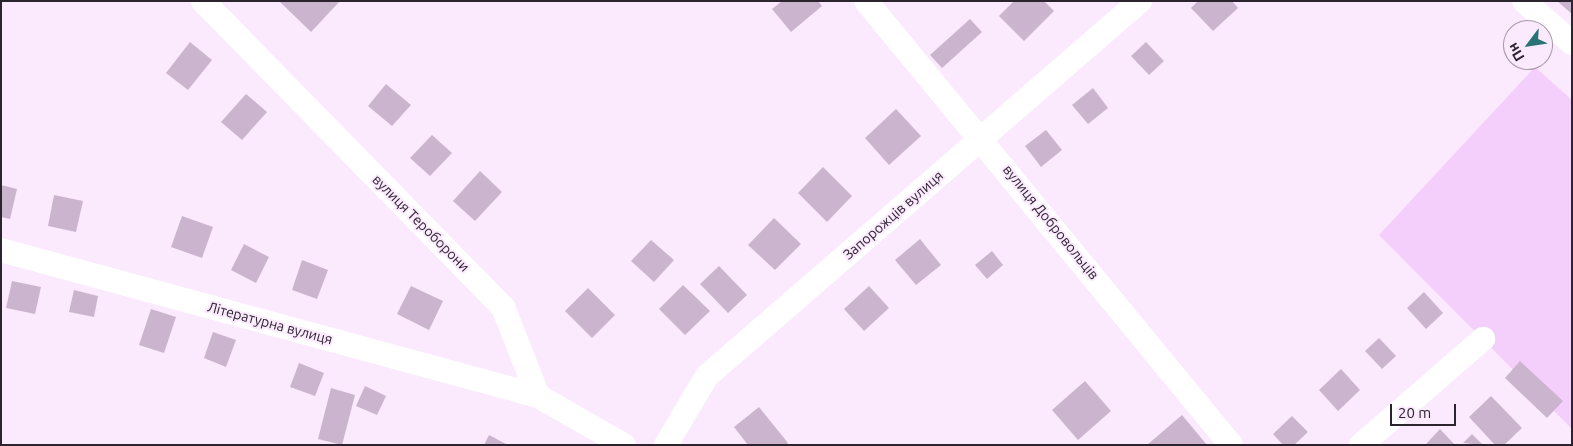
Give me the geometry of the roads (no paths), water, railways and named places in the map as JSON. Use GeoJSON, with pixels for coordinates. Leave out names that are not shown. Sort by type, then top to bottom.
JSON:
{"type":"FeatureCollection","features":[{"type":"Feature","properties":{"kind":"street","name":"вулиця Тероборони"},"geometry":{"type":"LineString","coordinates":[[203,1],[503,307],[538,396]]}},
{"type":"Feature","properties":{"kind":"street","name":"вулиця Добровольців"},"geometry":{"type":"LineString","coordinates":[[866,1],[982,137],[1232,445]]}},
{"type":"Feature","properties":{"kind":"street","name":"Запорожців вулиця"},"geometry":{"type":"LineString","coordinates":[[666,445],[707,376],[1140,1]]}},
{"type":"Feature","properties":{"kind":"street"},"geometry":{"type":"LineString","coordinates":[[1524,1],[1572,43]]}},
{"type":"Feature","properties":{"kind":"street","name":"Літературна вулиця"},"geometry":{"type":"LineString","coordinates":[[1,250],[538,396]]}},
{"type":"Feature","properties":{"kind":"street"},"geometry":{"type":"LineString","coordinates":[[1361,445],[1483,338]]}},
{"type":"Feature","properties":{"kind":"street"},"geometry":{"type":"LineString","coordinates":[[538,396],[624,445]]}}]}
